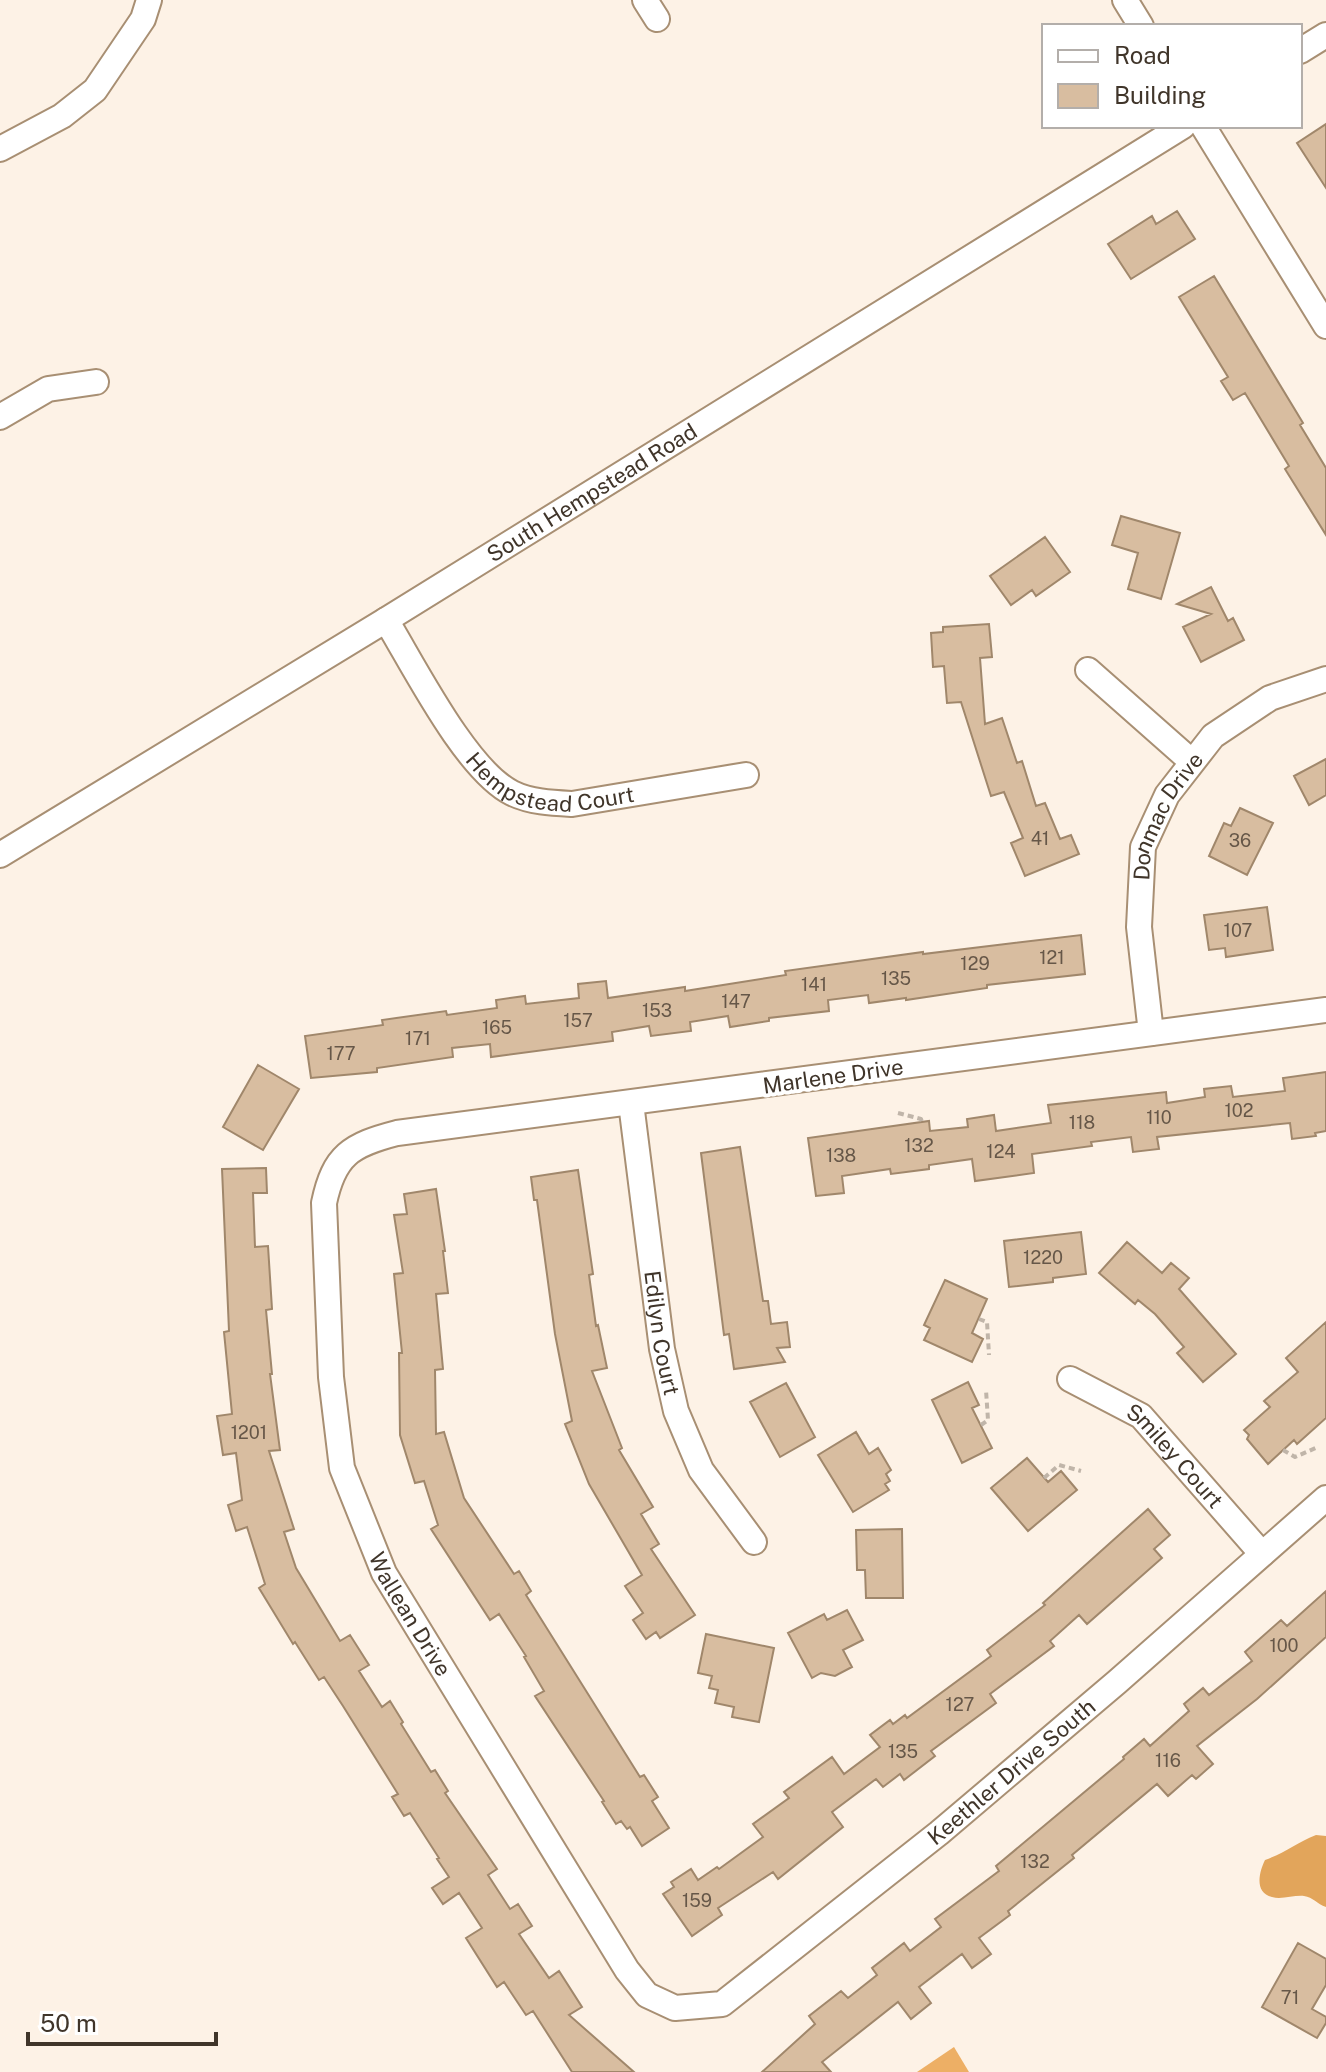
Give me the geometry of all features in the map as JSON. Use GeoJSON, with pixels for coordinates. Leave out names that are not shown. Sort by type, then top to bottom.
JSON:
{"type":"FeatureCollection","features":[{"type":"Feature","properties":{"kind":"street"},"geometry":{"type":"LineString","coordinates":[[0,149],[62,116],[95,90],[143,19],[149,0]]}},
{"type":"Feature","properties":{"kind":"street"},"geometry":{"type":"LineString","coordinates":[[1125,0],[1140,24]]}},
{"type":"Feature","properties":{"kind":"street"},"geometry":{"type":"LineString","coordinates":[[1302,50],[1326,35]]}},
{"type":"Feature","properties":{"kind":"street","name":"South Hempstead Road"},"geometry":{"type":"LineString","coordinates":[[0,855],[386,620],[1180,128]]}},
{"type":"Feature","properties":{"kind":"street"},"geometry":{"type":"LineString","coordinates":[[1204,128],[1326,326]]}},
{"type":"Feature","properties":{"kind":"street"},"geometry":{"type":"LineString","coordinates":[[0,417],[48,389],[96,382]]}},
{"type":"Feature","properties":{"kind":"street","name":"Hempstead Court"},"geometry":{"type":"LineString","coordinates":[[386,620],[469,754],[490,779],[513,794],[544,802],[572,804],[746,775]]}},
{"type":"Feature","properties":{"kind":"street"},"geometry":{"type":"LineString","coordinates":[[1088,670],[1191,761]]}},
{"type":"Feature","properties":{"kind":"street","name":"Donmac Drive"},"geometry":{"type":"LineString","coordinates":[[1151,1033],[1139,927],[1143,847],[1167,795],[1213,736],[1270,698],[1326,679]]}},
{"type":"Feature","properties":{"kind":"street","name":"Marlene Drive"},"geometry":{"type":"LineString","coordinates":[[345,1156],[369,1140],[397,1133],[1326,1010]]}},
{"type":"Feature","properties":{"kind":"street","name":"Edilyn Court"},"geometry":{"type":"LineString","coordinates":[[631,1103],[662,1349],[676,1411],[701,1470],[754,1542]]}},
{"type":"Feature","properties":{"kind":"street","name":"Wallean Drive"},"geometry":{"type":"LineString","coordinates":[[345,1156],[330,1178],[324,1203],[331,1377],[342,1468],[384,1573],[611,1944],[647,1995],[675,2008]]}},
{"type":"Feature","properties":{"kind":"street","name":"Smiley Court"},"geometry":{"type":"LineString","coordinates":[[1070,1379],[1141,1416],[1262,1554]]}},
{"type":"Feature","properties":{"kind":"street","name":"Keethler Drive South"},"geometry":{"type":"LineString","coordinates":[[675,2008],[722,2004],[939,1833],[1326,1498]]}},
{"type":"Feature","properties":{"kind":"path"},"geometry":{"type":"LineString","coordinates":[[898,1113],[921,1119],[922,1122]]}},
{"type":"Feature","properties":{"kind":"path"},"geometry":{"type":"LineString","coordinates":[[979,1319],[987,1322],[989,1355]]}},
{"type":"Feature","properties":{"kind":"path"},"geometry":{"type":"LineString","coordinates":[[981,1425],[988,1420],[986,1390]]}},
{"type":"Feature","properties":{"kind":"path"},"geometry":{"type":"LineString","coordinates":[[1283,1450],[1295,1457],[1318,1447]]}},
{"type":"Feature","properties":{"kind":"path"},"geometry":{"type":"LineString","coordinates":[[1044,1478],[1059,1465],[1081,1471]]}},
{"type":"Feature","properties":{"kind":"shaded area"},"geometry":{"type":"Polygon","coordinates":[[[1316,1835],[1326,1836],[1326,1907],[1307,1897],[1266,1895],[1260,1887],[1265,1860],[1316,1835]]]}},
{"type":"Feature","properties":{"kind":"shaded area"},"geometry":{"type":"Polygon","coordinates":[[[954,2047],[969,2072],[917,2072],[954,2047]]]}},
{"type":"Feature","properties":{"kind":"building"},"geometry":{"type":"Polygon","coordinates":[[[1326,124],[1326,188],[1297,143],[1326,124]]]}},
{"type":"Feature","properties":{"kind":"building"},"geometry":{"type":"Polygon","coordinates":[[[1177,211],[1195,239],[1131,279],[1108,244],[1152,216],[1156,224],[1177,211]]]}},
{"type":"Feature","properties":{"kind":"building"},"geometry":{"type":"Polygon","coordinates":[[[1214,276],[1303,423],[1300,425],[1326,468],[1326,535],[1285,469],[1289,466],[1245,393],[1233,400],[1221,381],[1228,377],[1179,297],[1214,276]]]}},
{"type":"Feature","properties":{"kind":"building"},"geometry":{"type":"Polygon","coordinates":[[[1121,516],[1180,533],[1161,599],[1128,589],[1138,553],[1112,545],[1121,516]]]}},
{"type":"Feature","properties":{"kind":"building"},"geometry":{"type":"Polygon","coordinates":[[[1045,537],[1070,572],[1036,596],[1032,590],[1011,605],[990,576],[1045,537]]]}},
{"type":"Feature","properties":{"kind":"building"},"geometry":{"type":"Polygon","coordinates":[[[1211,587],[1228,621],[1233,618],[1244,640],[1201,662],[1183,627],[1211,614],[1177,604],[1211,587]]]}},
{"type":"Feature","properties":{"kind":"building"},"geometry":{"type":"Polygon","coordinates":[[[989,624],[992,657],[980,658],[985,724],[1002,718],[1017,763],[1022,761],[1036,806],[1045,803],[1060,839],[1071,835],[1079,854],[1025,876],[1011,843],[1023,838],[1004,792],[991,796],[961,702],[947,703],[944,666],[933,667],[931,633],[943,632],[943,627],[989,624]]]}},
{"type":"Feature","properties":{"kind":"building"},"geometry":{"type":"Polygon","coordinates":[[[1326,759],[1326,795],[1309,805],[1294,776],[1326,759]]]}},
{"type":"Feature","properties":{"kind":"building"},"geometry":{"type":"Polygon","coordinates":[[[1240,808],[1273,823],[1247,875],[1209,856],[1224,823],[1231,826],[1240,808]]]}},
{"type":"Feature","properties":{"kind":"building"},"geometry":{"type":"Polygon","coordinates":[[[1267,907],[1273,950],[1226,957],[1225,948],[1209,950],[1204,915],[1267,907]]]}},
{"type":"Feature","properties":{"kind":"building"},"geometry":{"type":"Polygon","coordinates":[[[1081,935],[1085,974],[987,985],[987,988],[906,1000],[869,1003],[868,995],[828,1000],[829,1011],[769,1018],[769,1021],[730,1027],[728,1016],[690,1022],[691,1031],[651,1036],[649,1026],[612,1032],[613,1041],[491,1057],[490,1044],[452,1048],[453,1057],[377,1068],[377,1072],[311,1078],[305,1036],[383,1025],[382,1020],[497,1008],[496,1000],[525,996],[526,1004],[579,998],[578,984],[606,981],[608,998],[685,987],[685,991],[786,975],[785,971],[1081,935]]]}},
{"type":"Feature","properties":{"kind":"building"},"geometry":{"type":"Polygon","coordinates":[[[258,1065],[299,1089],[263,1150],[223,1127],[258,1065]]]}},
{"type":"Feature","properties":{"kind":"building"},"geometry":{"type":"Polygon","coordinates":[[[1326,1072],[1326,1131],[1315,1133],[1316,1136],[1292,1139],[1290,1123],[1157,1137],[1159,1149],[1133,1152],[1131,1137],[1032,1154],[1034,1173],[975,1181],[972,1159],[891,1174],[890,1169],[842,1176],[844,1193],[816,1196],[808,1138],[929,1121],[930,1131],[968,1127],[967,1119],[994,1115],[996,1131],[1051,1123],[1048,1105],[1166,1092],[1167,1103],[1205,1097],[1204,1089],[1231,1086],[1233,1097],[1285,1091],[1283,1078],[1326,1072]]]}},
{"type":"Feature","properties":{"kind":"building"},"geometry":{"type":"Polygon","coordinates":[[[740,1147],[763,1301],[768,1301],[771,1324],[787,1322],[790,1347],[777,1348],[785,1362],[734,1369],[729,1334],[724,1335],[701,1153],[740,1147]]]}},
{"type":"Feature","properties":{"kind":"building"},"geometry":{"type":"Polygon","coordinates":[[[266,1168],[267,1193],[253,1193],[255,1247],[268,1246],[272,1309],[266,1310],[280,1450],[269,1451],[294,1529],[284,1532],[296,1568],[340,1641],[350,1635],[369,1665],[359,1671],[382,1707],[390,1701],[431,1772],[435,1770],[448,1791],[445,1793],[497,1869],[488,1875],[510,1909],[518,1904],[532,1926],[519,1934],[549,1978],[559,1971],[582,2007],[569,2015],[634,2072],[572,2072],[533,2011],[526,2015],[504,1982],[497,1987],[466,1938],[482,1928],[459,1893],[443,1904],[432,1888],[449,1877],[439,1858],[410,1813],[404,1816],[392,1797],[398,1794],[343,1706],[324,1677],[319,1680],[295,1642],[293,1644],[259,1588],[265,1584],[247,1527],[236,1531],[228,1505],[242,1500],[236,1453],[223,1455],[217,1416],[232,1414],[224,1332],[229,1331],[222,1169],[266,1168]]]}},
{"type":"Feature","properties":{"kind":"building"},"geometry":{"type":"Polygon","coordinates":[[[578,1170],[593,1274],[589,1275],[596,1326],[607,1368],[592,1371],[622,1448],[619,1450],[653,1507],[641,1514],[659,1544],[651,1549],[695,1615],[660,1638],[656,1632],[646,1639],[633,1620],[643,1613],[625,1586],[642,1575],[589,1484],[565,1424],[572,1421],[531,1177],[578,1170]]]}},
{"type":"Feature","properties":{"kind":"building"},"geometry":{"type":"Polygon","coordinates":[[[436,1189],[448,1293],[436,1294],[443,1369],[435,1370],[436,1434],[444,1432],[464,1498],[514,1574],[519,1571],[531,1591],[526,1595],[640,1777],[644,1775],[658,1797],[652,1801],[669,1828],[642,1846],[630,1827],[627,1829],[621,1821],[616,1824],[535,1696],[544,1691],[526,1656],[499,1614],[490,1620],[431,1529],[438,1525],[424,1481],[415,1483],[400,1435],[399,1353],[402,1353],[394,1274],[403,1273],[394,1215],[407,1214],[404,1194],[436,1189]]]}},
{"type":"Feature","properties":{"kind":"building"},"geometry":{"type":"Polygon","coordinates":[[[1081,1232],[1086,1274],[1009,1287],[1004,1241],[1081,1232]]]}},
{"type":"Feature","properties":{"kind":"building"},"geometry":{"type":"Polygon","coordinates":[[[1127,1242],[1162,1273],[1171,1263],[1189,1278],[1179,1289],[1236,1354],[1203,1382],[1177,1353],[1184,1347],[1155,1314],[1138,1300],[1135,1304],[1099,1273],[1127,1242]]]}},
{"type":"Feature","properties":{"kind":"building"},"geometry":{"type":"Polygon","coordinates":[[[945,1280],[987,1299],[972,1333],[983,1339],[972,1362],[924,1340],[930,1328],[924,1325],[945,1280]]]}},
{"type":"Feature","properties":{"kind":"building"},"geometry":{"type":"Polygon","coordinates":[[[1326,1322],[1326,1418],[1297,1444],[1294,1440],[1268,1464],[1247,1439],[1249,1435],[1244,1430],[1270,1407],[1264,1401],[1298,1372],[1286,1358],[1326,1322]]]}},
{"type":"Feature","properties":{"kind":"building"},"geometry":{"type":"Polygon","coordinates":[[[968,1382],[979,1405],[972,1408],[992,1448],[962,1463],[932,1400],[968,1382]]]}},
{"type":"Feature","properties":{"kind":"building"},"geometry":{"type":"Polygon","coordinates":[[[786,1383],[815,1437],[780,1457],[750,1402],[786,1383]]]}},
{"type":"Feature","properties":{"kind":"building"},"geometry":{"type":"Polygon","coordinates":[[[856,1432],[869,1454],[878,1448],[891,1470],[886,1474],[890,1481],[885,1484],[889,1490],[853,1512],[818,1455],[856,1432]]]}},
{"type":"Feature","properties":{"kind":"building"},"geometry":{"type":"Polygon","coordinates":[[[1027,1458],[1048,1482],[1061,1471],[1077,1490],[1028,1531],[991,1488],[1027,1458]]]}},
{"type":"Feature","properties":{"kind":"building"},"geometry":{"type":"Polygon","coordinates":[[[1148,1509],[1170,1535],[1154,1549],[1162,1558],[1087,1624],[1079,1615],[1050,1641],[1054,1646],[990,1694],[996,1703],[931,1751],[935,1756],[904,1780],[900,1774],[883,1787],[876,1779],[832,1812],[843,1827],[778,1879],[773,1872],[718,1908],[722,1915],[692,1936],[663,1894],[674,1887],[671,1882],[691,1869],[698,1880],[717,1867],[719,1869],[763,1837],[753,1824],[789,1798],[784,1792],[832,1757],[844,1774],[880,1747],[870,1735],[890,1720],[893,1724],[905,1715],[907,1718],[991,1656],[987,1650],[1045,1605],[1043,1603],[1148,1509]]]}},
{"type":"Feature","properties":{"kind":"building"},"geometry":{"type":"Polygon","coordinates":[[[902,1529],[903,1598],[866,1598],[865,1570],[857,1570],[856,1530],[902,1529]]]}},
{"type":"Feature","properties":{"kind":"building"},"geometry":{"type":"Polygon","coordinates":[[[1326,1591],[1326,1637],[1257,1699],[1197,1746],[1213,1764],[1196,1779],[1192,1775],[1168,1796],[1157,1784],[1072,1855],[1074,1858],[979,1938],[991,1954],[972,1968],[962,1954],[919,1987],[931,2003],[911,2019],[898,2002],[822,2062],[831,2072],[762,2072],[815,2024],[809,2016],[841,1991],[848,1998],[877,1975],[872,1968],[904,1943],[910,1951],[941,1927],[935,1919],[999,1871],[996,1866],[1144,1739],[1150,1746],[1189,1711],[1184,1704],[1203,1688],[1209,1695],[1252,1661],[1245,1652],[1281,1620],[1287,1626],[1326,1591]]]}},
{"type":"Feature","properties":{"kind":"building"},"geometry":{"type":"Polygon","coordinates":[[[847,1610],[863,1640],[843,1650],[852,1667],[835,1676],[821,1673],[812,1678],[788,1633],[824,1614],[827,1620],[847,1610]]]}},
{"type":"Feature","properties":{"kind":"building"},"geometry":{"type":"Polygon","coordinates":[[[706,1634],[774,1648],[759,1722],[732,1717],[734,1707],[715,1703],[718,1690],[709,1688],[712,1676],[698,1673],[706,1634]]]}},
{"type":"Feature","properties":{"kind":"building"},"geometry":{"type":"Polygon","coordinates":[[[1298,1943],[1326,1959],[1326,1985],[1312,2009],[1326,2017],[1317,2038],[1262,2007],[1298,1943]]]}}]}
